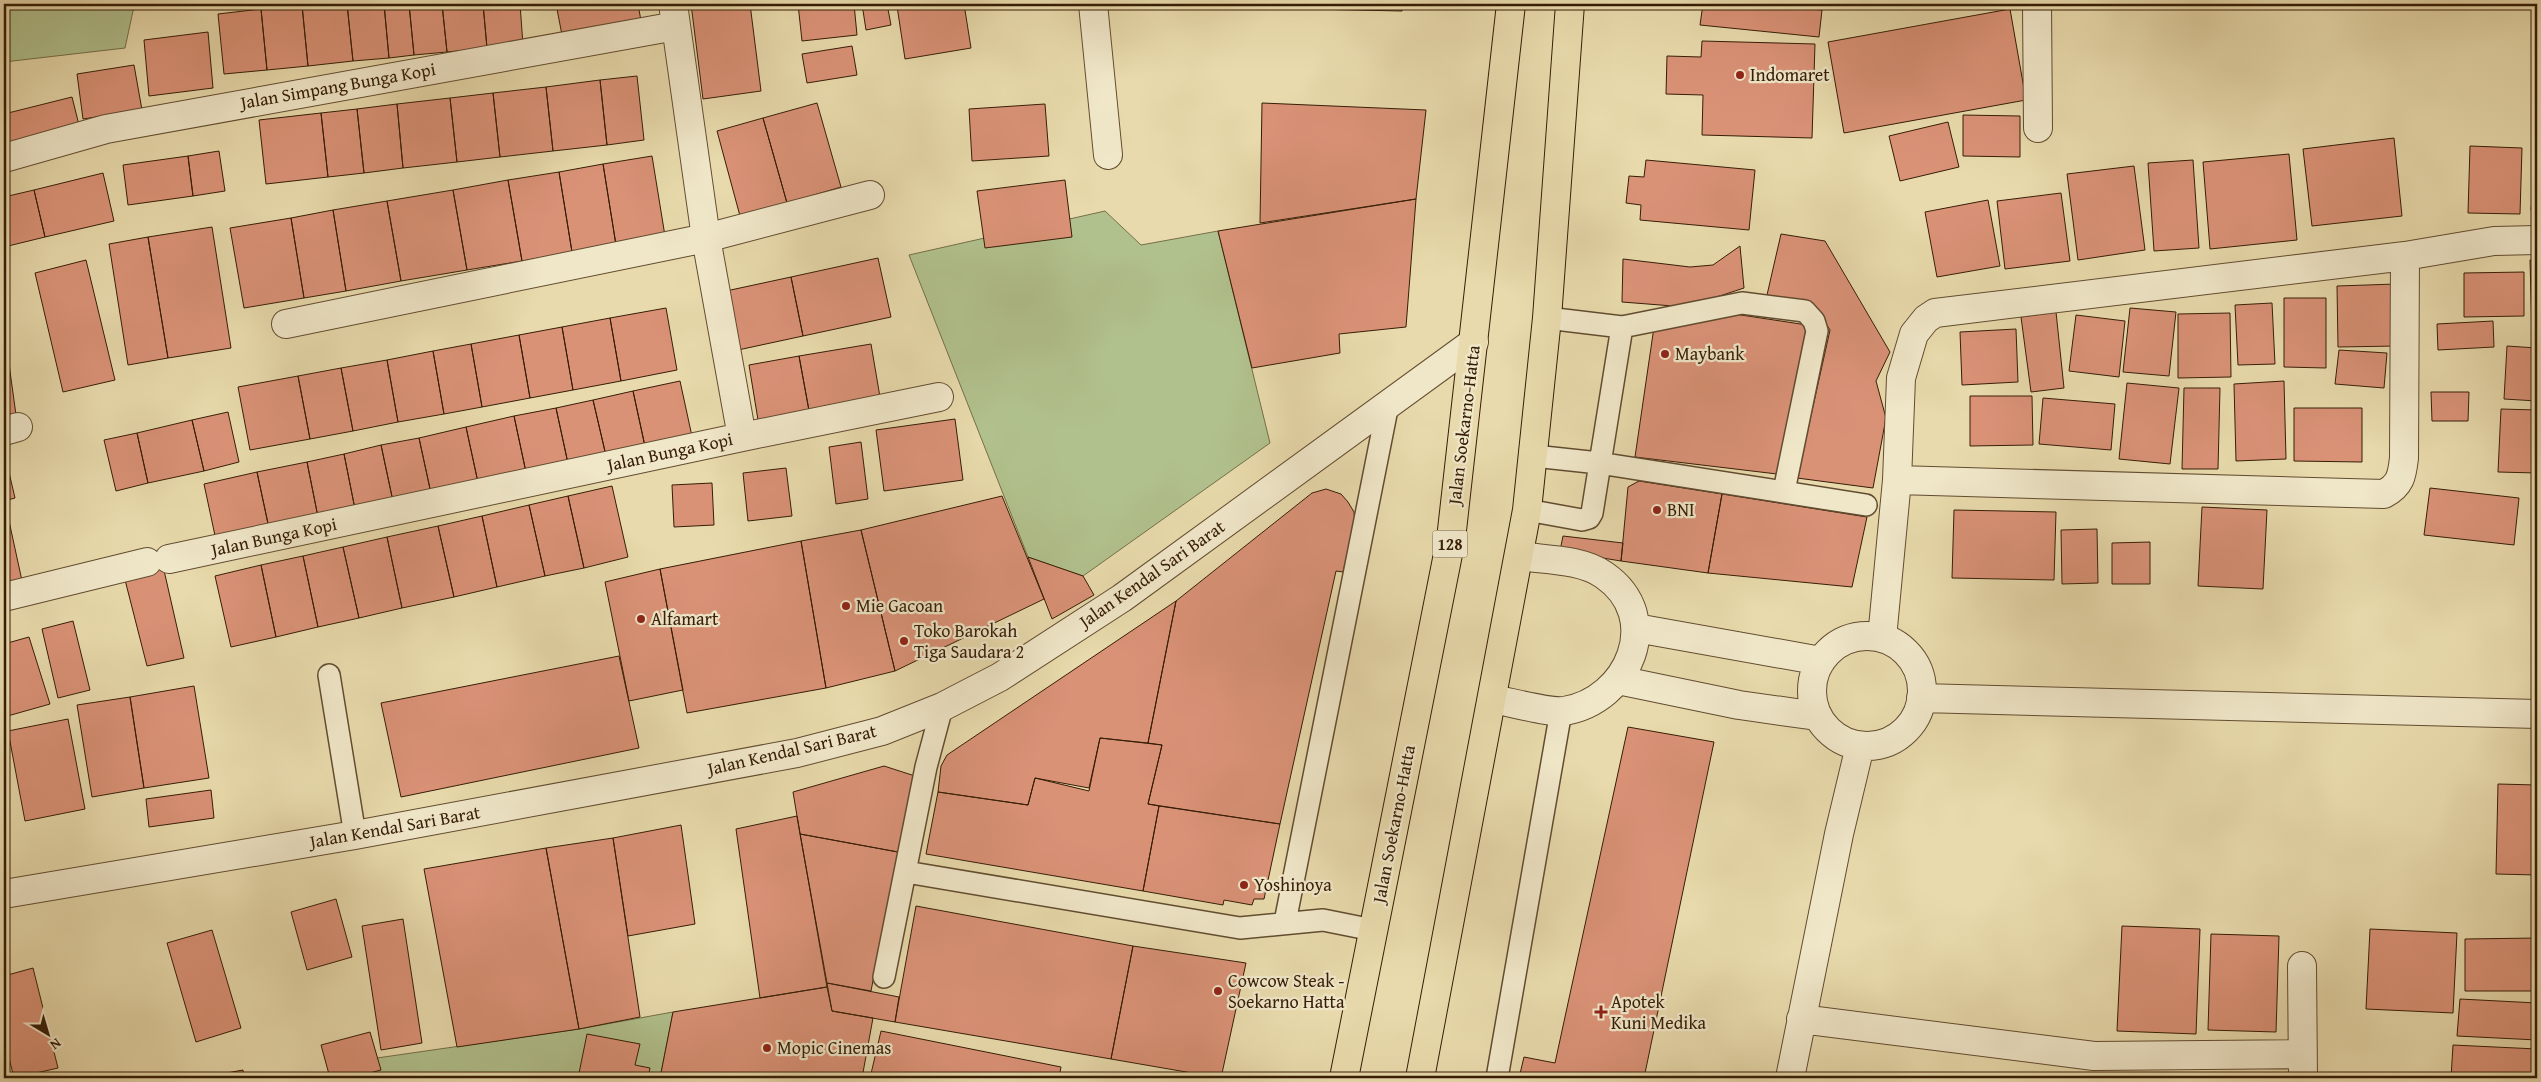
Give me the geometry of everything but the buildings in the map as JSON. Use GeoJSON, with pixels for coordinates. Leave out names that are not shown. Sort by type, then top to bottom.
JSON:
{"type":"FeatureCollection","features":[{"type":"Feature","properties":{"kind":"main road","name":"Jalan Soekarno-Hatta"},"geometry":{"type":"LineString","coordinates":[[1344,1078],[1451,539],[1511,4]]}},
{"type":"Feature","properties":{"kind":"main road"},"geometry":{"type":"LineString","coordinates":[[1420,1078],[1493,699],[1527,510],[1547,318],[1570,4]]}},
{"type":"Feature","properties":{"kind":"street"},"geometry":{"type":"LineString","coordinates":[[1093,4],[1108,155]]}},
{"type":"Feature","properties":{"kind":"street"},"geometry":{"type":"LineString","coordinates":[[2037,4],[2038,128]]}},
{"type":"Feature","properties":{"kind":"street","name":"Jalan Bunga Kopi"},"geometry":{"type":"LineString","coordinates":[[4,597],[158,560],[742,437],[706,238],[674,15]]}},
{"type":"Feature","properties":{"kind":"street","name":"Jalan Simpang Bunga Kopi"},"geometry":{"type":"LineString","coordinates":[[4,158],[106,130],[674,15]]}},
{"type":"Feature","properties":{"kind":"street"},"geometry":{"type":"LineString","coordinates":[[286,324],[706,238],[870,195]]}},
{"type":"Feature","properties":{"kind":"street"},"geometry":{"type":"LineString","coordinates":[[1882,638],[1897,480],[1901,378],[1914,334],[1926,319],[1935,313],[2406,256],[2494,242],[2537,240]]}},
{"type":"Feature","properties":{"kind":"street"},"geometry":{"type":"LineString","coordinates":[[1897,480],[2384,494],[2394,489],[2400,481],[2404,458],[2406,256]]}},
{"type":"Feature","properties":{"kind":"street","name":"Jalan Kendal Sari Barat"},"geometry":{"type":"LineString","coordinates":[[4,894],[354,835],[797,753],[882,731],[942,707],[1000,677],[1122,598],[1474,342]]}},
{"type":"Feature","properties":{"kind":"street"},"geometry":{"type":"LineString","coordinates":[[742,437],[939,397]]}},
{"type":"Feature","properties":{"kind":"street"},"geometry":{"type":"LineString","coordinates":[[1493,699],[1562,711],[1592,702],[1618,680],[1628,665],[1634,646],[1636,628],[1625,597],[1604,574],[1583,565],[1519,556]]}},
{"type":"Feature","properties":{"kind":"street"},"geometry":{"type":"LineString","coordinates":[[1636,628],[1821,662]]}},
{"type":"Feature","properties":{"kind":"street"},"geometry":{"type":"LineString","coordinates":[[1867,636],[1882,638],[1910,656],[1920,676],[1921,698],[1918,712],[1900,734],[1888,742],[1860,746],[1835,736],[1817,716],[1812,690],[1814,678],[1821,662],[1837,646],[1852,638],[1867,636]]}},
{"type":"Feature","properties":{"kind":"street"},"geometry":{"type":"LineString","coordinates":[[1618,680],[1739,705],[1817,716]]}},
{"type":"Feature","properties":{"kind":"street"},"geometry":{"type":"LineString","coordinates":[[1921,698],[2537,714]]}},
{"type":"Feature","properties":{"kind":"street"},"geometry":{"type":"LineString","coordinates":[[1790,1078],[1839,834],[1860,746]]}},
{"type":"Feature","properties":{"kind":"street"},"geometry":{"type":"LineString","coordinates":[[1801,1019],[2094,1056],[2303,1066],[2302,966]]}},
{"type":"Feature","properties":{"kind":"street"},"geometry":{"type":"LineString","coordinates":[[2094,1056],[2118,1078]]}},
{"type":"Feature","properties":{"kind":"lane"},"geometry":{"type":"LineString","coordinates":[[1547,318],[1622,327],[1742,303],[1805,311],[1814,321],[1817,331],[1784,491]]}},
{"type":"Feature","properties":{"kind":"lane"},"geometry":{"type":"LineString","coordinates":[[1527,510],[1582,520],[1589,518],[1592,513],[1622,327]]}},
{"type":"Feature","properties":{"kind":"lane"},"geometry":{"type":"LineString","coordinates":[[1285,922],[1388,404]]}},
{"type":"Feature","properties":{"kind":"lane"},"geometry":{"type":"LineString","coordinates":[[1534,456],[1599,463],[1866,505]]}},
{"type":"Feature","properties":{"kind":"lane"},"geometry":{"type":"LineString","coordinates":[[329,675],[354,835]]}},
{"type":"Feature","properties":{"kind":"lane"},"geometry":{"type":"LineString","coordinates":[[884,977],[926,767],[942,707]]}},
{"type":"Feature","properties":{"kind":"lane"},"geometry":{"type":"LineString","coordinates":[[1497,1078],[1562,711]]}},
{"type":"Feature","properties":{"kind":"lane"},"geometry":{"type":"LineString","coordinates":[[906,872],[1240,928],[1285,922],[1323,920],[1373,930]]}},
{"type":"Feature","properties":{"kind":"green space"},"geometry":{"type":"Polygon","coordinates":[[[4,4],[139,4],[133,11],[125,48],[4,62],[4,4]]]}},
{"type":"Feature","properties":{"kind":"green space"},"geometry":{"type":"Polygon","coordinates":[[[1105,211],[1141,245],[1218,231],[1270,443],[1083,576],[1028,557],[909,255],[1105,211]]]}},
{"type":"Feature","properties":{"kind":"green space"},"geometry":{"type":"Polygon","coordinates":[[[673,1012],[660,1078],[360,1078],[363,1060],[579,1029],[673,1012]]]}},
{"type":"Feature","properties":{"kind":"place","name":"Indomaret"},"geometry":{"type":"Point","coordinates":[1740,75]}},
{"type":"Feature","properties":{"kind":"place","name":"Maybank"},"geometry":{"type":"Point","coordinates":[1665,354]}},
{"type":"Feature","properties":{"kind":"place","name":"BNI"},"geometry":{"type":"Point","coordinates":[1657,510]}},
{"type":"Feature","properties":{"kind":"place","name":"Mie Gacoan"},"geometry":{"type":"Point","coordinates":[846,606]}},
{"type":"Feature","properties":{"kind":"place","name":"Alfamart"},"geometry":{"type":"Point","coordinates":[641,619]}},
{"type":"Feature","properties":{"kind":"place","name":"Toko Barokah Tiga Saudara 2"},"geometry":{"type":"Point","coordinates":[904,641]}},
{"type":"Feature","properties":{"kind":"place","name":"Yoshinoya"},"geometry":{"type":"Point","coordinates":[1244,885]}},
{"type":"Feature","properties":{"kind":"place","name":"Cowcow Steak - Soekarno Hatta"},"geometry":{"type":"Point","coordinates":[1218,991]}},
{"type":"Feature","properties":{"kind":"place","name":"Apotek Kuni Medika"},"geometry":{"type":"Point","coordinates":[1601,1012]}},
{"type":"Feature","properties":{"kind":"place","name":"Mopic Cinemas"},"geometry":{"type":"Point","coordinates":[767,1048]}}]}
